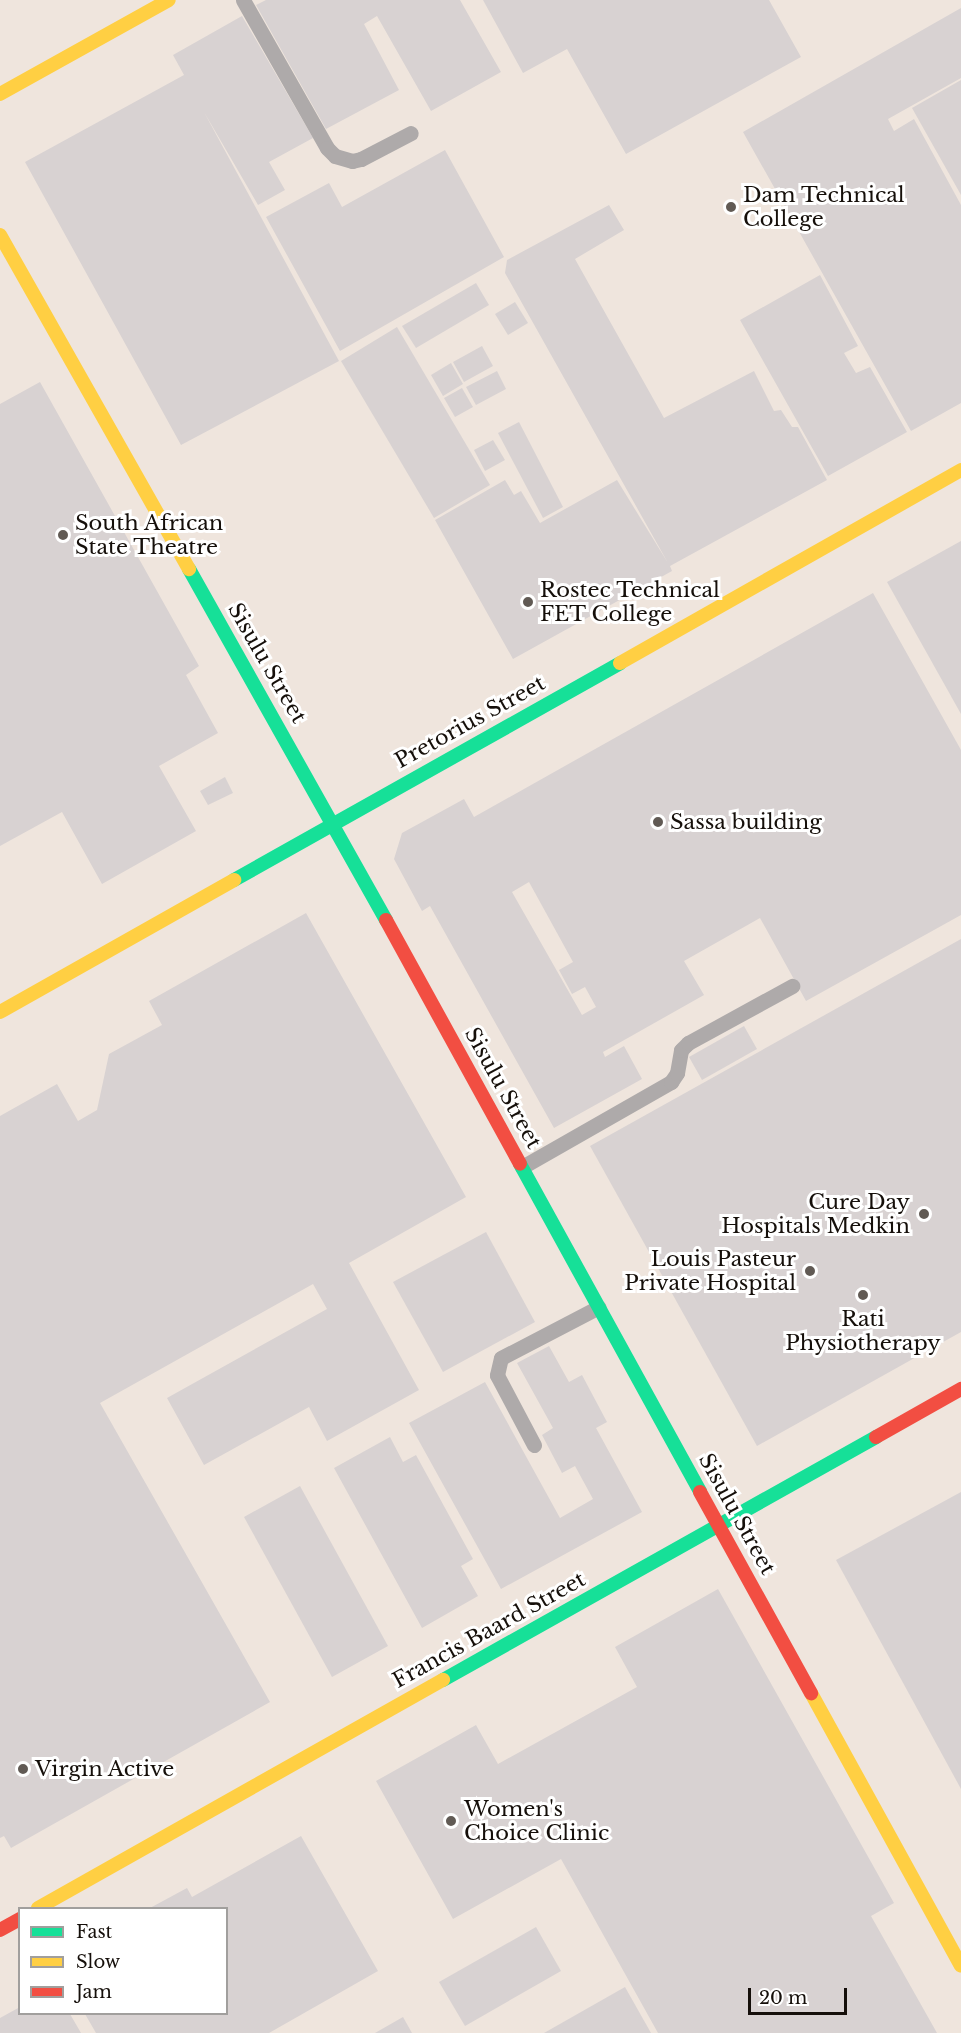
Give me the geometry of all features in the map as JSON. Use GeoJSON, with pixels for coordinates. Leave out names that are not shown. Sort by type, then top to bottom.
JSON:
{"type":"FeatureCollection","features":[{"type":"Feature","properties":{"kind":"street"},"geometry":{"type":"LineString","coordinates":[[0,94],[169,0]]}},
{"type":"Feature","properties":{"kind":"street","name":"Sisulu Street"},"geometry":{"type":"LineString","coordinates":[[0,235],[333,823],[961,1966]]}},
{"type":"Feature","properties":{"kind":"street","name":"Pretorius Street"},"geometry":{"type":"LineString","coordinates":[[0,1012],[961,470]]}},
{"type":"Feature","properties":{"kind":"street","name":"Francis Baard Street"},"geometry":{"type":"LineString","coordinates":[[40,1907],[961,1389]]}},
{"type":"Feature","properties":{"kind":"street"},"geometry":{"type":"LineString","coordinates":[[0,1930],[18,1920]]}},
{"type":"Feature","properties":{"kind":"lane"},"geometry":{"type":"LineString","coordinates":[[243,0],[327,148],[335,156],[352,161],[361,159],[411,133]]}},
{"type":"Feature","properties":{"kind":"lane"},"geometry":{"type":"LineString","coordinates":[[522,1167],[671,1082],[677,1073],[681,1050],[688,1043],[792,986]]}},
{"type":"Feature","properties":{"kind":"lane"},"geometry":{"type":"LineString","coordinates":[[534,1445],[497,1375],[501,1358],[599,1307]]}},
{"type":"Feature","properties":{"kind":"building"},"geometry":{"type":"Polygon","coordinates":[[[266,0],[460,0],[501,72],[431,111],[377,16],[364,24],[399,90],[326,129],[256,5],[266,0]]]}},
{"type":"Feature","properties":{"kind":"building"},"geometry":{"type":"Polygon","coordinates":[[[483,0],[769,0],[801,57],[626,154],[567,49],[523,73],[483,0]]]}},
{"type":"Feature","properties":{"kind":"building"},"geometry":{"type":"Polygon","coordinates":[[[961,8],[961,78],[888,119],[894,131],[914,119],[961,205],[961,403],[911,431],[743,132],[961,8]]]}},
{"type":"Feature","properties":{"kind":"building"},"geometry":{"type":"Polygon","coordinates":[[[242,16],[313,138],[269,162],[285,190],[258,205],[204,112],[339,361],[181,445],[25,162],[184,75],[173,55],[242,16]]]}},
{"type":"Feature","properties":{"kind":"building"},"geometry":{"type":"Polygon","coordinates":[[[961,80],[961,195],[912,108],[961,80]]]}},
{"type":"Feature","properties":{"kind":"building"},"geometry":{"type":"Polygon","coordinates":[[[445,150],[504,257],[340,351],[266,217],[329,183],[342,207],[445,150]]]}},
{"type":"Feature","properties":{"kind":"building"},"geometry":{"type":"Polygon","coordinates":[[[609,205],[624,230],[575,259],[664,418],[754,371],[774,411],[781,410],[792,427],[798,427],[827,480],[670,566],[672,571],[513,659],[435,520],[505,480],[514,495],[521,491],[540,523],[617,480],[668,563],[505,273],[507,260],[609,205]]]}},
{"type":"Feature","properties":{"kind":"building"},"geometry":{"type":"Polygon","coordinates":[[[820,275],[858,346],[844,353],[856,373],[870,367],[907,432],[828,476],[740,320],[820,275]]]}},
{"type":"Feature","properties":{"kind":"building"},"geometry":{"type":"Polygon","coordinates":[[[476,283],[489,305],[416,348],[402,326],[476,283]]]}},
{"type":"Feature","properties":{"kind":"building"},"geometry":{"type":"Polygon","coordinates":[[[515,302],[528,323],[508,335],[495,314],[515,302]]]}},
{"type":"Feature","properties":{"kind":"building"},"geometry":{"type":"Polygon","coordinates":[[[397,327],[490,485],[434,518],[341,361],[397,327]]]}},
{"type":"Feature","properties":{"kind":"building"},"geometry":{"type":"Polygon","coordinates":[[[482,346],[493,366],[464,382],[453,362],[482,346]]]}},
{"type":"Feature","properties":{"kind":"building"},"geometry":{"type":"Polygon","coordinates":[[[451,363],[463,384],[443,396],[431,375],[451,363]]]}},
{"type":"Feature","properties":{"kind":"building"},"geometry":{"type":"Polygon","coordinates":[[[497,371],[506,389],[476,405],[466,387],[497,371]]]}},
{"type":"Feature","properties":{"kind":"building","name":"South African State Theatre"},"geometry":{"type":"Polygon","coordinates":[[[40,382],[199,666],[186,675],[218,733],[159,766],[196,831],[102,884],[62,812],[0,846],[0,404],[40,382]]]}},
{"type":"Feature","properties":{"kind":"building"},"geometry":{"type":"Polygon","coordinates":[[[462,388],[473,407],[455,417],[444,398],[462,388]]]}},
{"type":"Feature","properties":{"kind":"building"},"geometry":{"type":"Polygon","coordinates":[[[519,422],[563,507],[543,518],[498,433],[519,422]]]}},
{"type":"Feature","properties":{"kind":"building"},"geometry":{"type":"Polygon","coordinates":[[[493,440],[505,460],[485,471],[474,450],[493,440]]]}},
{"type":"Feature","properties":{"kind":"building"},"geometry":{"type":"Polygon","coordinates":[[[961,541],[961,714],[887,582],[961,541]]]}},
{"type":"Feature","properties":{"kind":"building"},"geometry":{"type":"Polygon","coordinates":[[[873,593],[961,750],[961,915],[806,1001],[760,918],[684,961],[704,995],[603,1052],[605,1057],[624,1046],[642,1079],[554,1128],[430,906],[422,911],[394,859],[402,833],[464,799],[474,817],[873,593]],[[529,882],[512,892],[582,1015],[596,1007],[585,987],[572,994],[559,970],[573,962],[529,882]]]}},
{"type":"Feature","properties":{"kind":"building"},"geometry":{"type":"Polygon","coordinates":[[[225,777],[233,793],[208,805],[200,791],[225,777]]]}},
{"type":"Feature","properties":{"kind":"building"},"geometry":{"type":"Polygon","coordinates":[[[306,913],[466,1197],[349,1263],[419,1390],[327,1441],[309,1407],[204,1465],[167,1398],[327,1309],[313,1284],[100,1403],[270,1702],[11,1848],[4,1836],[0,1838],[0,1116],[57,1084],[78,1121],[97,1110],[109,1054],[162,1025],[149,1001],[306,913]]]}},
{"type":"Feature","properties":{"kind":"building","name":"Louis Pasteur Private Hospital"},"geometry":{"type":"Polygon","coordinates":[[[961,939],[961,1332],[757,1446],[590,1146],[961,939]]]}},
{"type":"Feature","properties":{"kind":"building"},"geometry":{"type":"Polygon","coordinates":[[[744,1026],[757,1049],[702,1080],[689,1057],[744,1026]]]}},
{"type":"Feature","properties":{"kind":"building"},"geometry":{"type":"Polygon","coordinates":[[[486,1232],[535,1322],[443,1372],[393,1282],[486,1232]]]}},
{"type":"Feature","properties":{"kind":"building"},"geometry":{"type":"Polygon","coordinates":[[[549,1346],[569,1382],[582,1375],[607,1422],[596,1428],[642,1512],[501,1589],[409,1423],[485,1382],[560,1518],[593,1499],[575,1466],[562,1473],[542,1435],[553,1428],[517,1363],[549,1346]]]}},
{"type":"Feature","properties":{"kind":"building"},"geometry":{"type":"Polygon","coordinates":[[[390,1437],[403,1462],[416,1455],[473,1559],[461,1566],[478,1596],[422,1628],[334,1468],[390,1437]]]}},
{"type":"Feature","properties":{"kind":"building"},"geometry":{"type":"Polygon","coordinates":[[[300,1486],[388,1646],[332,1677],[244,1517],[300,1486]]]}},
{"type":"Feature","properties":{"kind":"building"},"geometry":{"type":"Polygon","coordinates":[[[961,1492],[961,1789],[836,1560],[961,1492]]]}},
{"type":"Feature","properties":{"kind":"building"},"geometry":{"type":"Polygon","coordinates":[[[718,1589],[894,1903],[871,1916],[937,2033],[658,2033],[561,1859],[453,1919],[376,1781],[476,1725],[498,1764],[637,1687],[615,1647],[718,1589]]]}},
{"type":"Feature","properties":{"kind":"building"},"geometry":{"type":"Polygon","coordinates":[[[301,1836],[378,1971],[269,2033],[96,2033],[86,2015],[228,2015],[228,1907],[152,1907],[187,1888],[192,1897],[301,1836]]]}},
{"type":"Feature","properties":{"kind":"building"},"geometry":{"type":"Polygon","coordinates":[[[536,1927],[561,1971],[465,2026],[439,1982],[536,1927]]]}},
{"type":"Feature","properties":{"kind":"building"},"geometry":{"type":"Polygon","coordinates":[[[625,1987],[651,2033],[544,2033],[625,1987]]]}},
{"type":"Feature","properties":{"kind":"building"},"geometry":{"type":"Polygon","coordinates":[[[18,2008],[18,2015],[71,2015],[81,2033],[0,2033],[0,2018],[18,2008]]]}},
{"type":"Feature","properties":{"kind":"building"},"geometry":{"type":"Polygon","coordinates":[[[403,2017],[412,2033],[375,2033],[403,2017]]]}},
{"type":"Feature","properties":{"kind":"traffic: fast"},"geometry":{"type":"LineString","coordinates":[[189,569],[386,920]]}},
{"type":"Feature","properties":{"kind":"traffic: fast"},"geometry":{"type":"LineString","coordinates":[[234,880],[620,663]]}},
{"type":"Feature","properties":{"kind":"traffic: fast"},"geometry":{"type":"LineString","coordinates":[[520,1164],[700,1492]]}},
{"type":"Feature","properties":{"kind":"traffic: fast"},"geometry":{"type":"LineString","coordinates":[[443,1680],[876,1437]]}},
{"type":"Feature","properties":{"kind":"traffic: slow"},"geometry":{"type":"LineString","coordinates":[[0,94],[169,0]]}},
{"type":"Feature","properties":{"kind":"traffic: slow"},"geometry":{"type":"LineString","coordinates":[[0,235],[189,569]]}},
{"type":"Feature","properties":{"kind":"traffic: slow"},"geometry":{"type":"LineString","coordinates":[[620,663],[961,470]]}},
{"type":"Feature","properties":{"kind":"traffic: slow"},"geometry":{"type":"LineString","coordinates":[[0,1012],[234,880]]}},
{"type":"Feature","properties":{"kind":"traffic: slow"},"geometry":{"type":"LineString","coordinates":[[40,1907],[443,1680]]}},
{"type":"Feature","properties":{"kind":"traffic: slow"},"geometry":{"type":"LineString","coordinates":[[811,1693],[961,1966]]}},
{"type":"Feature","properties":{"kind":"traffic: jam"},"geometry":{"type":"LineString","coordinates":[[386,920],[520,1164]]}},
{"type":"Feature","properties":{"kind":"traffic: jam"},"geometry":{"type":"LineString","coordinates":[[876,1437],[961,1389]]}},
{"type":"Feature","properties":{"kind":"traffic: jam"},"geometry":{"type":"LineString","coordinates":[[700,1492],[811,1693]]}},
{"type":"Feature","properties":{"kind":"traffic: jam"},"geometry":{"type":"LineString","coordinates":[[0,1930],[18,1920]]}},
{"type":"Feature","properties":{"kind":"place","name":"Dam Technical College"},"geometry":{"type":"Point","coordinates":[731,207]}},
{"type":"Feature","properties":{"kind":"place","name":"South African State Theatre"},"geometry":{"type":"Point","coordinates":[63,535]}},
{"type":"Feature","properties":{"kind":"place","name":"Rostec Technical FET College"},"geometry":{"type":"Point","coordinates":[528,602]}},
{"type":"Feature","properties":{"kind":"place","name":"Sassa building"},"geometry":{"type":"Point","coordinates":[658,822]}},
{"type":"Feature","properties":{"kind":"place","name":"Cure Day Hospitals Medkin"},"geometry":{"type":"Point","coordinates":[924,1214]}},
{"type":"Feature","properties":{"kind":"place","name":"Louis Pasteur Private Hospital"},"geometry":{"type":"Point","coordinates":[810,1271]}},
{"type":"Feature","properties":{"kind":"place","name":"Rati Physiotherapy"},"geometry":{"type":"Point","coordinates":[863,1295]}},
{"type":"Feature","properties":{"kind":"place","name":"Virgin Active"},"geometry":{"type":"Point","coordinates":[23,1769]}},
{"type":"Feature","properties":{"kind":"place","name":"Women's Choice Clinic"},"geometry":{"type":"Point","coordinates":[451,1821]}}]}
